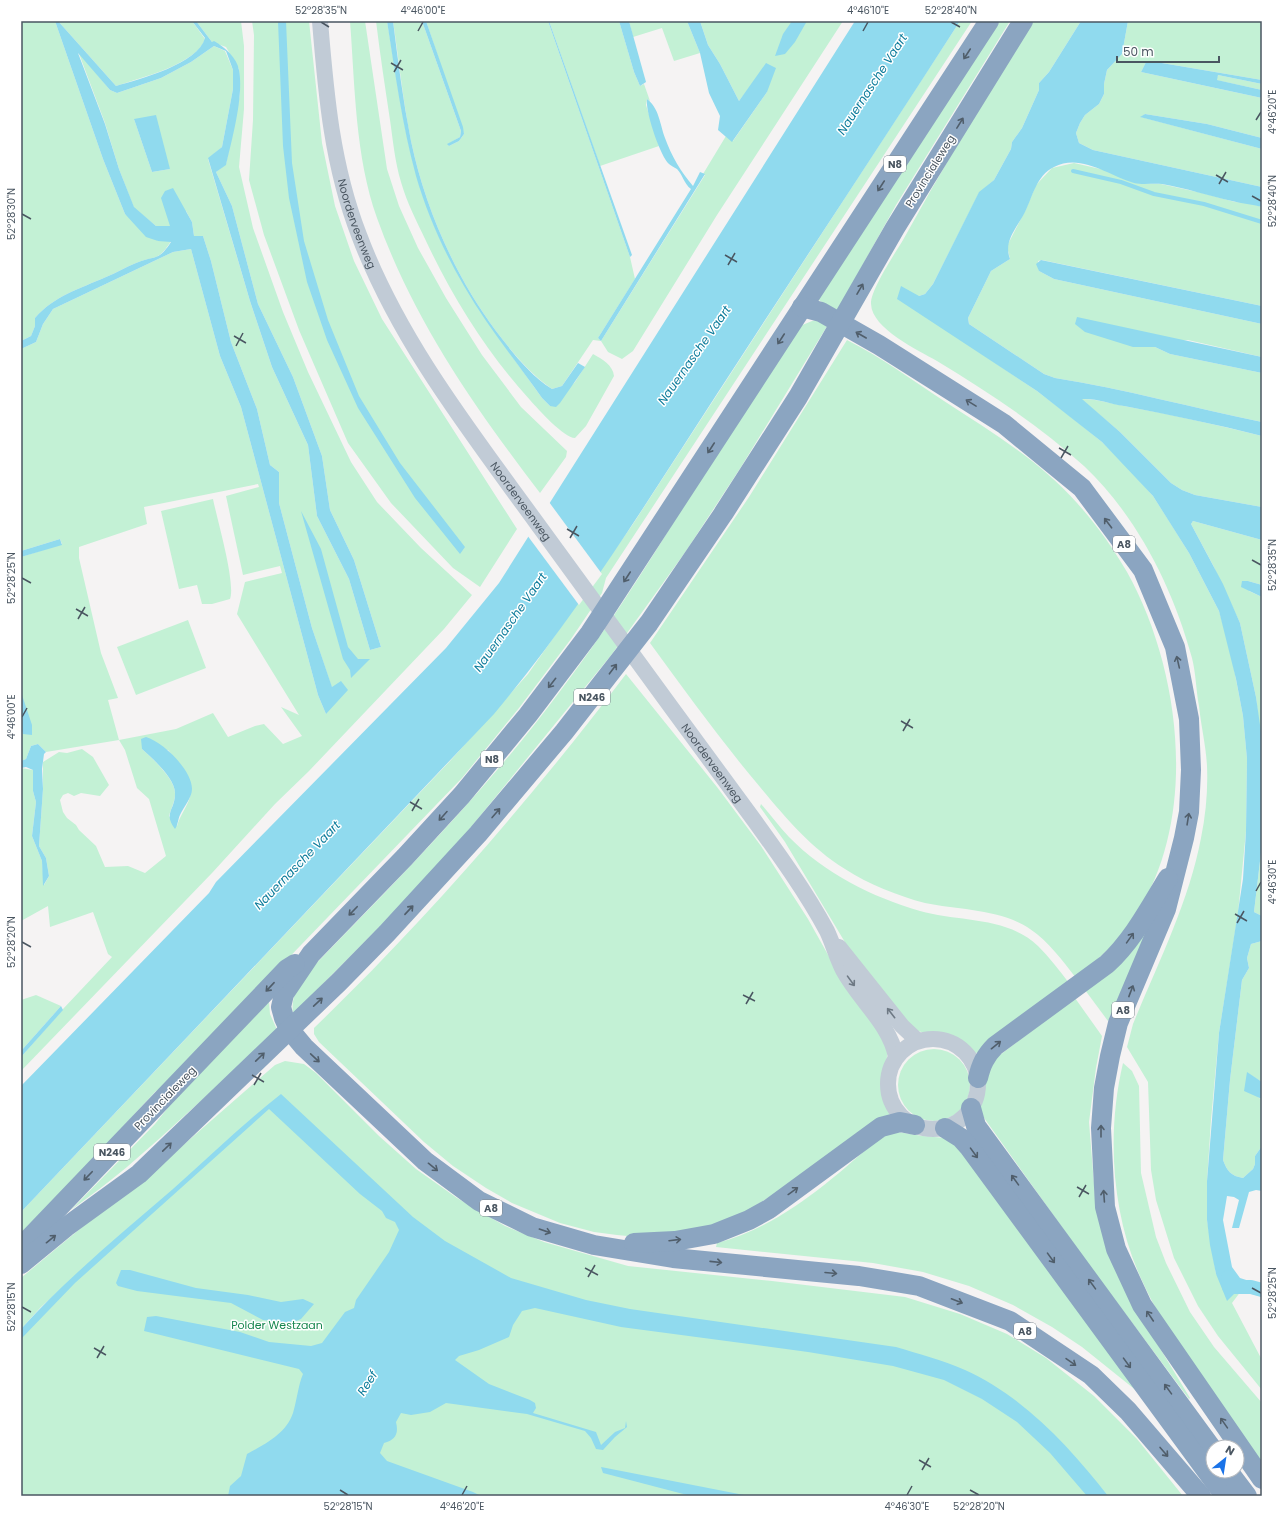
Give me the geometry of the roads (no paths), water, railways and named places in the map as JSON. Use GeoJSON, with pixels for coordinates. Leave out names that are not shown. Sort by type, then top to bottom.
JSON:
{"type":"FeatureCollection","features":[{"type":"Feature","properties":{"kind":"highway","name":"N8"},"geometry":{"type":"LineString","coordinates":[[311,954],[405,857],[456,801],[528,715],[570,660],[648,545],[802,306],[989,21]]}},
{"type":"Feature","properties":{"kind":"highway","name":"Provincialeweg"},"geometry":{"type":"LineString","coordinates":[[840,323],[895,228],[1023,21]]}},
{"type":"Feature","properties":{"kind":"highway","name":"A8"},"geometry":{"type":"LineString","coordinates":[[802,306],[821,312],[879,345],[1004,424],[1082,488],[1143,570],[1175,647],[1189,719],[1189,812],[1180,858],[1166,909],[1121,1016],[1110,1056],[1104,1088],[1101,1128],[1105,1207],[1116,1250],[1142,1305],[1262,1478]]}},
{"type":"Feature","properties":{"kind":"highway","name":"N246"},"geometry":{"type":"LineString","coordinates":[[21,1264],[66,1227],[138,1174],[387,933],[478,834],[521,784],[608,676],[666,599],[723,514],[798,397],[840,323]]}},
{"type":"Feature","properties":{"kind":"highway","name":"A8"},"geometry":{"type":"LineString","coordinates":[[978,1078],[982,1063],[987,1053],[1108,964],[1121,952],[1146,915],[1180,858]]}},
{"type":"Feature","properties":{"kind":"highway","name":"A8"},"geometry":{"type":"LineString","coordinates":[[311,954],[284,994],[281,1007],[289,1029],[304,1047],[425,1160],[479,1201],[532,1227],[594,1245],[673,1258],[859,1276],[919,1286],[1010,1321],[1091,1375],[1128,1411],[1201,1496]]}},
{"type":"Feature","properties":{"kind":"highway","name":"Provincialeweg"},"geometry":{"type":"LineString","coordinates":[[21,1247],[287,969],[311,954]]}},
{"type":"Feature","properties":{"kind":"highway"},"geometry":{"type":"LineString","coordinates":[[971,1108],[976,1126],[1205,1439]]}},
{"type":"Feature","properties":{"kind":"highway","name":"A8"},"geometry":{"type":"LineString","coordinates":[[594,1245],[675,1241],[714,1234],[731,1228],[769,1209],[881,1127],[900,1122],[915,1125]]}},
{"type":"Feature","properties":{"kind":"highway"},"geometry":{"type":"LineString","coordinates":[[945,1128],[961,1138],[969,1147],[1225,1496]]}},
{"type":"Feature","properties":{"kind":"highway"},"geometry":{"type":"LineString","coordinates":[[1234,1479],[1247,1496]]}},
{"type":"Feature","properties":{"kind":"street","name":"Noorderveenweg"},"geometry":{"type":"LineString","coordinates":[[320,21],[327,104],[333,145],[358,233],[379,281],[400,323],[428,370],[461,419],[780,856],[828,934],[902,1026],[918,1041]]}},
{"type":"Feature","properties":{"kind":"street","name":"Noorderveenweg"},"geometry":{"type":"LineString","coordinates":[[828,934],[844,971],[890,1038],[896,1057]]}},
{"type":"Feature","properties":{"kind":"street"},"geometry":{"type":"LineString","coordinates":[[931,1038],[945,1040],[957,1046],[967,1055],[974,1066],[978,1078],[978,1092],[971,1108],[958,1122],[945,1128],[926,1128],[915,1125],[906,1120],[894,1107],[889,1093],[888,1078],[896,1057],[907,1047],[918,1041],[931,1038]]}},
{"type":"Feature","properties":{"kind":"water"},"geometry":{"type":"Polygon","coordinates":[[[55,21],[58,21],[116,86],[153,75],[180,63],[192,55],[200,47],[205,38],[192,21],[196,21],[212,42],[214,41],[222,46],[233,57],[238,66],[240,92],[234,130],[226,165],[216,172],[232,206],[258,304],[293,377],[322,456],[330,510],[354,560],[381,647],[370,650],[349,579],[317,516],[308,445],[272,367],[250,301],[208,158],[222,147],[233,89],[233,70],[226,51],[214,46],[191,62],[161,78],[117,93],[110,90],[78,53],[134,207],[156,226],[170,226],[161,198],[165,191],[173,188],[192,222],[194,236],[203,236],[211,261],[231,342],[257,409],[270,465],[279,472],[279,503],[312,628],[332,687],[341,681],[348,690],[326,714],[318,695],[241,407],[220,356],[191,249],[173,252],[53,309],[43,324],[36,342],[21,349],[21,341],[31,336],[35,326],[35,318],[50,304],[68,294],[132,265],[156,257],[163,253],[171,242],[158,241],[146,237],[125,214],[103,159],[55,21]]]}},
{"type":"Feature","properties":{"kind":"water"},"geometry":{"type":"Polygon","coordinates":[[[278,21],[286,21],[292,163],[304,241],[328,320],[359,396],[400,463],[465,547],[460,554],[415,498],[358,408],[327,340],[307,282],[289,198],[283,146],[278,21]]]}},
{"type":"Feature","properties":{"kind":"water"},"geometry":{"type":"Polygon","coordinates":[[[387,21],[393,21],[408,126],[424,191],[443,240],[467,288],[496,331],[515,355],[536,377],[552,389],[562,386],[578,363],[585,367],[556,407],[550,406],[542,398],[482,315],[443,246],[425,204],[411,157],[399,98],[387,21]]]}},
{"type":"Feature","properties":{"kind":"water"},"geometry":{"type":"Polygon","coordinates":[[[422,21],[426,21],[463,127],[464,134],[459,141],[449,146],[447,144],[460,137],[461,131],[422,21]]]}},
{"type":"Feature","properties":{"kind":"water"},"geometry":{"type":"Polygon","coordinates":[[[548,21],[632,255],[630,257],[548,21]]]}},
{"type":"Feature","properties":{"kind":"water"},"geometry":{"type":"Polygon","coordinates":[[[619,21],[629,21],[646,82],[640,86],[634,72],[619,21]]]}},
{"type":"Feature","properties":{"kind":"water"},"geometry":{"type":"Polygon","coordinates":[[[687,21],[700,21],[708,45],[720,64],[739,101],[766,63],[776,68],[767,92],[732,142],[718,130],[720,116],[709,93],[700,53],[687,21]]]}},
{"type":"Feature","properties":{"kind":"water"},"geometry":{"type":"Polygon","coordinates":[[[792,21],[807,21],[795,42],[785,54],[775,56],[783,34],[792,21]]]}},
{"type":"Feature","properties":{"kind":"water","name":"Nauernasche Vaart"},"geometry":{"type":"Polygon","coordinates":[[[855,21],[960,21],[636,519],[582,599],[554,638],[494,714],[21,1212],[21,1086],[209,893],[216,882],[446,648],[499,583],[855,21]]]}},
{"type":"Feature","properties":{"kind":"water"},"geometry":{"type":"Polygon","coordinates":[[[1081,21],[1128,21],[1122,54],[1107,70],[1104,84],[1104,94],[1099,104],[1085,115],[1080,123],[1076,133],[1079,143],[1093,150],[1262,187],[1262,207],[1171,186],[1134,183],[1085,164],[1064,163],[1054,167],[1039,181],[1025,212],[1012,235],[1008,246],[1010,259],[991,271],[968,318],[969,324],[1044,374],[1055,378],[1081,382],[1262,422],[1262,436],[1176,416],[1098,400],[1082,399],[1120,432],[1171,483],[1182,490],[1195,495],[1262,507],[1262,540],[1193,521],[1191,524],[1223,584],[1240,623],[1256,697],[1262,739],[1262,844],[1254,912],[1262,916],[1262,941],[1251,944],[1247,958],[1249,968],[1242,980],[1230,1080],[1223,1160],[1230,1172],[1235,1176],[1243,1178],[1253,1169],[1255,1164],[1255,1156],[1262,1146],[1262,1191],[1256,1190],[1249,1192],[1239,1228],[1232,1228],[1239,1200],[1234,1197],[1227,1196],[1223,1220],[1232,1267],[1240,1278],[1262,1285],[1262,1293],[1239,1285],[1235,1293],[1227,1301],[1216,1274],[1210,1245],[1207,1220],[1207,1181],[1219,1033],[1243,879],[1246,831],[1247,759],[1243,716],[1236,679],[1219,611],[1189,553],[1153,496],[1102,442],[1037,391],[897,299],[901,286],[919,296],[925,294],[933,284],[979,192],[994,180],[1011,149],[1012,142],[1022,128],[1039,90],[1039,83],[1049,72],[1081,21]]]}},
{"type":"Feature","properties":{"kind":"water"},"geometry":{"type":"Polygon","coordinates":[[[1150,61],[1262,80],[1262,84],[1218,75],[1217,80],[1262,90],[1262,98],[1141,72],[1146,62],[1150,61]]]}},
{"type":"Feature","properties":{"kind":"water"},"geometry":{"type":"Polygon","coordinates":[[[647,99],[657,112],[670,151],[684,175],[693,186],[700,172],[705,174],[601,341],[598,338],[691,189],[679,171],[669,164],[661,152],[648,113],[647,99]]]}},
{"type":"Feature","properties":{"kind":"water"},"geometry":{"type":"Polygon","coordinates":[[[1145,114],[1207,124],[1262,138],[1262,149],[1140,117],[1145,114]]]}},
{"type":"Feature","properties":{"kind":"water"},"geometry":{"type":"Polygon","coordinates":[[[156,115],[170,169],[152,172],[134,119],[156,115]]]}},
{"type":"Feature","properties":{"kind":"water"},"geometry":{"type":"Polygon","coordinates":[[[1041,260],[1262,306],[1262,324],[1054,279],[1039,271],[1036,264],[1041,260]]]}},
{"type":"Feature","properties":{"kind":"water"},"geometry":{"type":"Polygon","coordinates":[[[1077,317],[1262,357],[1262,373],[1170,354],[1155,347],[1133,347],[1085,332],[1075,324],[1077,317]]]}},
{"type":"Feature","properties":{"kind":"water"},"geometry":{"type":"Polygon","coordinates":[[[301,511],[321,549],[348,647],[358,659],[370,659],[351,678],[350,670],[343,659],[301,511]]]}},
{"type":"Feature","properties":{"kind":"water"},"geometry":{"type":"Polygon","coordinates":[[[60,539],[62,545],[21,557],[21,551],[60,539]]]}},
{"type":"Feature","properties":{"kind":"water"},"geometry":{"type":"Polygon","coordinates":[[[1242,581],[1262,585],[1262,597],[1241,587],[1242,581]]]}},
{"type":"Feature","properties":{"kind":"water"},"geometry":{"type":"Polygon","coordinates":[[[21,692],[32,725],[32,735],[23,734],[21,728],[21,692]]]}},
{"type":"Feature","properties":{"kind":"water"},"geometry":{"type":"Polygon","coordinates":[[[146,737],[160,745],[175,758],[182,766],[191,782],[191,796],[180,815],[175,829],[170,819],[170,812],[175,799],[174,788],[172,782],[163,769],[142,749],[141,739],[146,737]]]}},
{"type":"Feature","properties":{"kind":"water"},"geometry":{"type":"Polygon","coordinates":[[[38,744],[46,752],[44,754],[42,769],[43,789],[39,846],[46,858],[49,876],[43,886],[42,861],[32,836],[36,802],[33,791],[33,770],[26,767],[21,768],[21,761],[26,759],[31,746],[38,744]]]}},
{"type":"Feature","properties":{"kind":"water"},"geometry":{"type":"Polygon","coordinates":[[[61,1006],[63,1010],[21,1057],[21,1051],[61,1006]]]}},
{"type":"Feature","properties":{"kind":"water"},"geometry":{"type":"Polygon","coordinates":[[[1247,1072],[1262,1082],[1262,1099],[1244,1091],[1247,1072]]]}},
{"type":"Feature","properties":{"kind":"water","name":"Reef"},"geometry":{"type":"Polygon","coordinates":[[[281,1094],[413,1217],[445,1241],[511,1278],[586,1300],[630,1309],[896,1347],[948,1363],[986,1381],[1026,1408],[1078,1459],[1108,1496],[1087,1496],[1050,1453],[1017,1422],[982,1399],[944,1380],[893,1366],[808,1352],[621,1327],[535,1308],[522,1311],[513,1325],[509,1337],[479,1350],[459,1356],[455,1360],[489,1384],[535,1403],[536,1408],[533,1413],[596,1432],[601,1445],[615,1432],[625,1428],[626,1421],[627,1427],[603,1450],[596,1449],[591,1438],[585,1431],[527,1414],[446,1403],[430,1412],[411,1415],[401,1413],[396,1422],[397,1430],[395,1436],[391,1440],[384,1443],[380,1453],[387,1461],[481,1496],[228,1496],[230,1486],[241,1476],[247,1454],[274,1438],[290,1420],[303,1374],[299,1369],[144,1331],[147,1317],[156,1316],[240,1332],[269,1342],[311,1346],[322,1343],[345,1312],[354,1308],[356,1300],[389,1252],[399,1230],[395,1222],[386,1218],[382,1211],[360,1194],[269,1109],[75,1283],[21,1339],[21,1329],[57,1292],[95,1257],[281,1094]]]}},
{"type":"Feature","properties":{"kind":"water"},"geometry":{"type":"Polygon","coordinates":[[[121,1270],[130,1270],[196,1288],[248,1295],[281,1302],[303,1299],[314,1304],[301,1319],[291,1323],[263,1320],[231,1303],[137,1291],[118,1286],[116,1283],[121,1270]]]}},
{"type":"Feature","properties":{"kind":"water"},"geometry":{"type":"Polygon","coordinates":[[[601,1467],[746,1496],[691,1496],[603,1473],[601,1467]]]}},
{"type":"Feature","properties":{"kind":"waterway"},"geometry":{"type":"LineString","coordinates":[[1073,171],[1121,182],[1154,194],[1204,204],[1262,222]]}},
{"type":"Feature","properties":{"kind":"waterway"},"geometry":{"type":"LineString","coordinates":[[1228,1277],[1229,1287],[1251,1287],[1262,1290]]}},
{"type":"Feature","properties":{"kind":"park label","name":"Polder Westzaan"},"geometry":{"type":"Point","coordinates":[277,1325]}}]}
